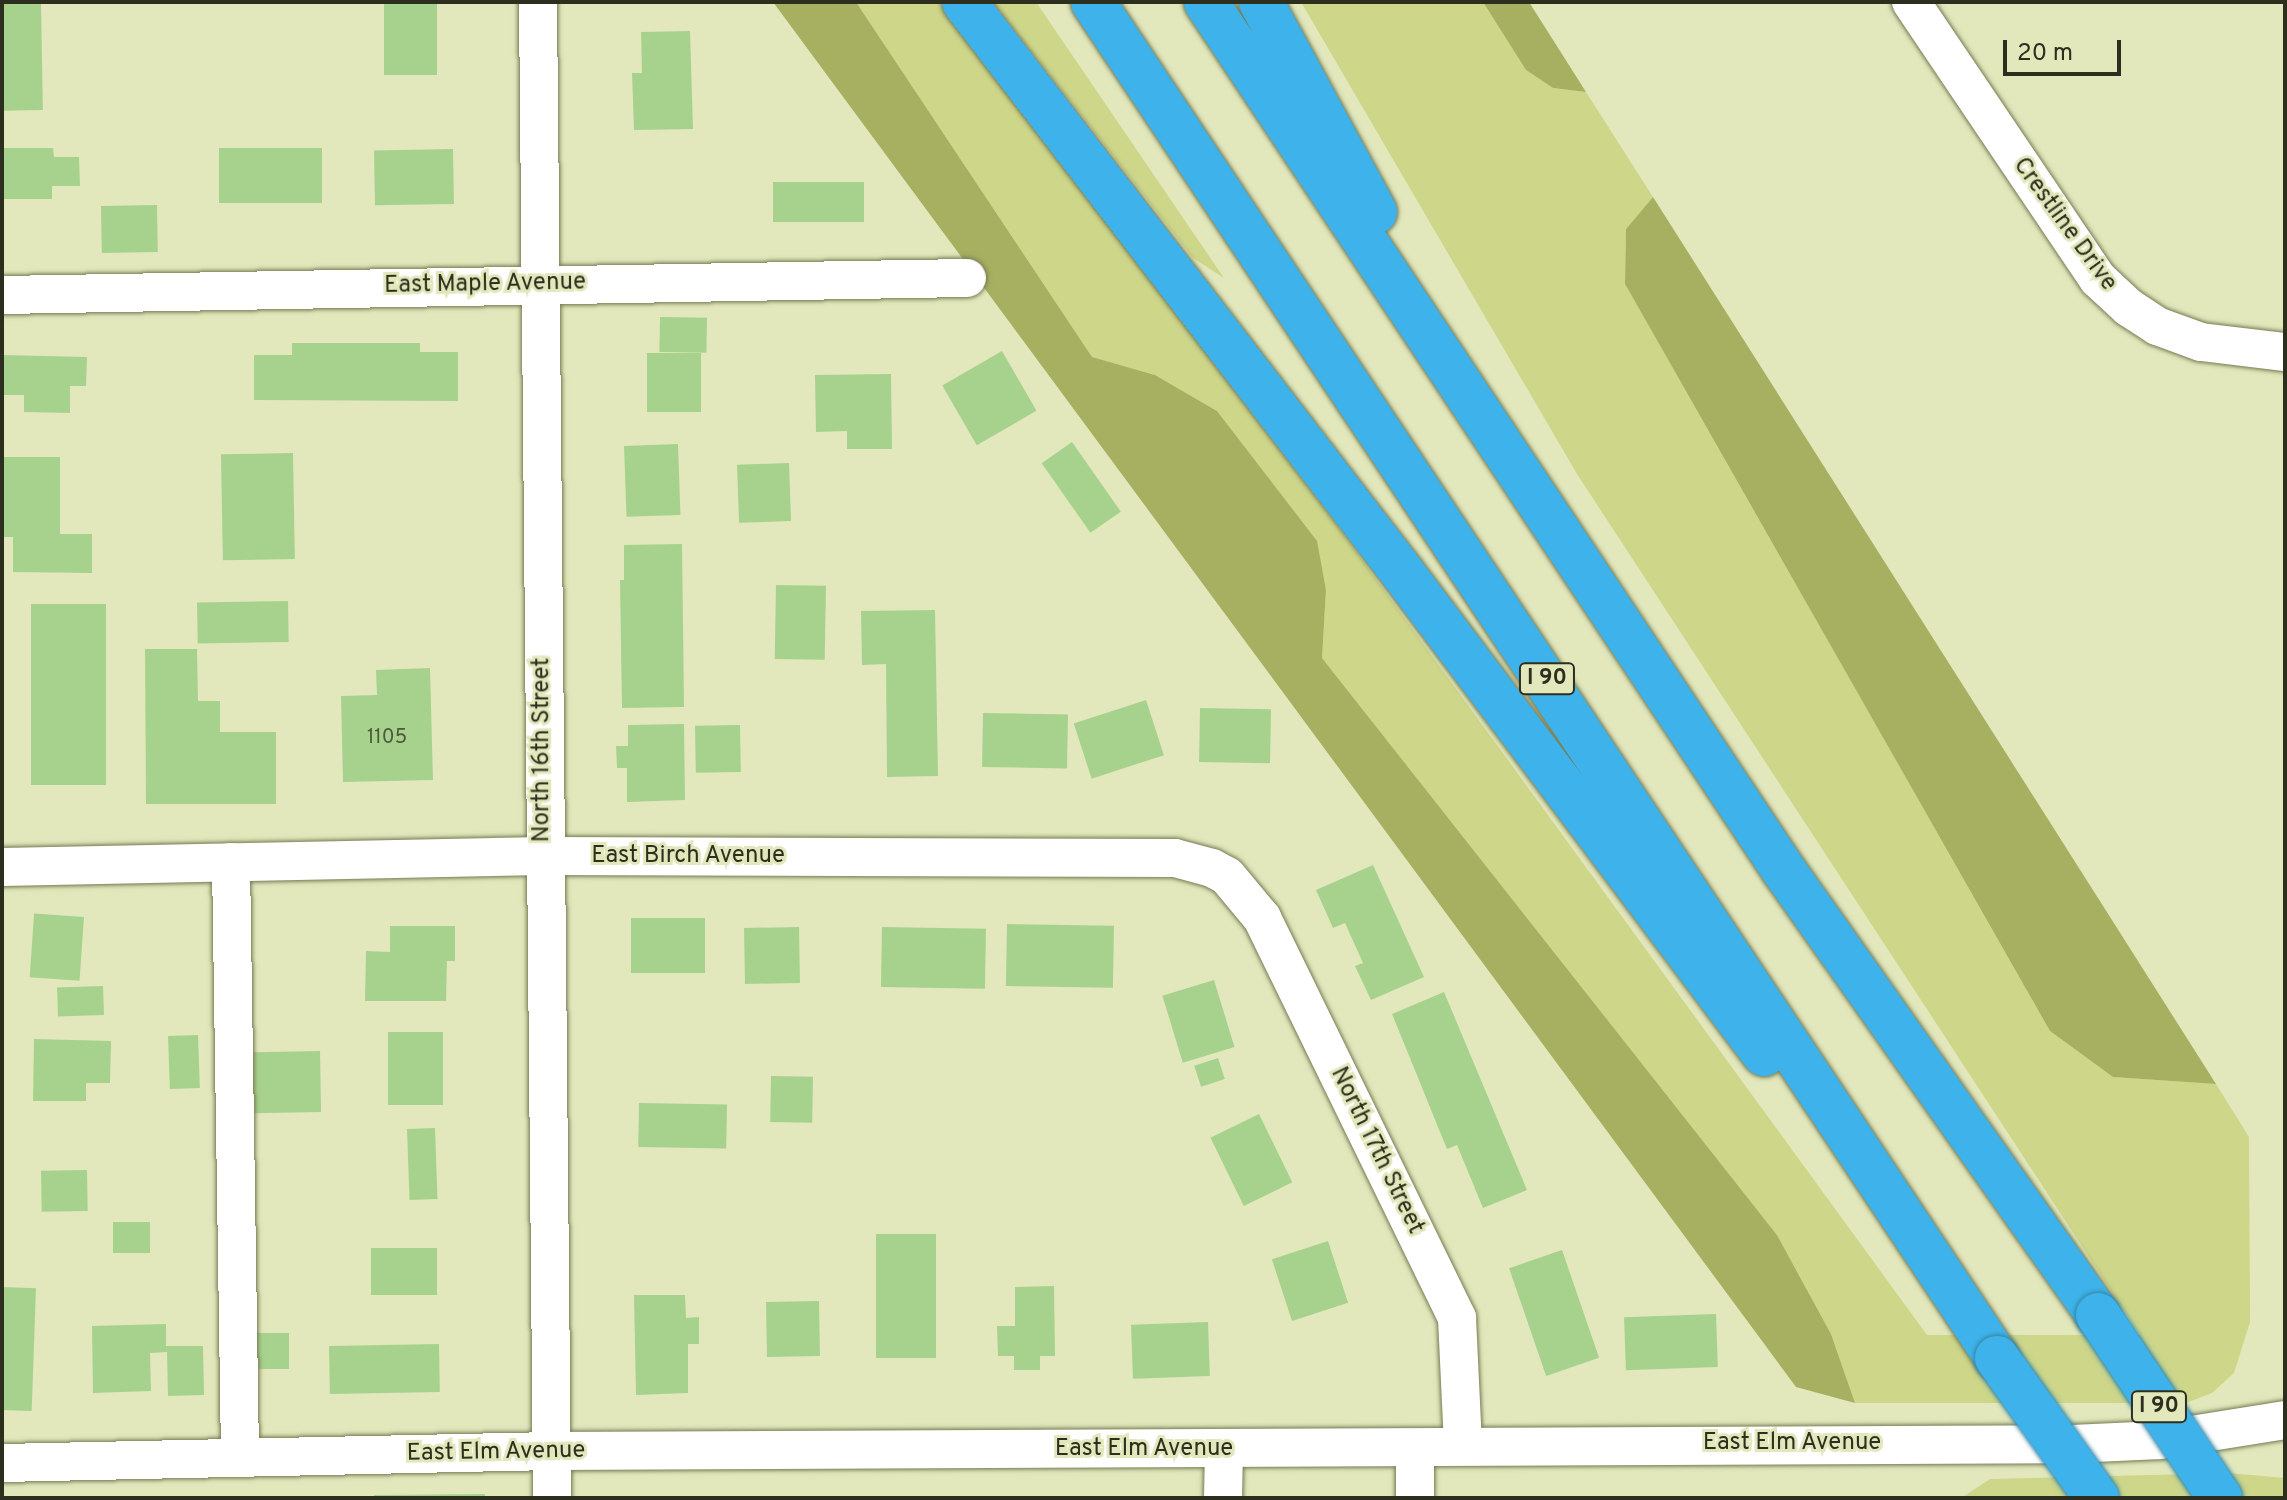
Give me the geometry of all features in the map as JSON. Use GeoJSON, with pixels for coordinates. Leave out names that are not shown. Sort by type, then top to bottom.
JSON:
{"type":"FeatureCollection","features":[{"type":"Feature","properties":{"kind":"highway","name":"I 90"},"geometry":{"type":"LineString","coordinates":[[964,2],[1392,560],[1758,1047],[1920,1240]]}},
{"type":"Feature","properties":{"kind":"highway","name":"I 90"},"geometry":{"type":"LineString","coordinates":[[1093,2],[1997,1358],[2097,1498]]}},
{"type":"Feature","properties":{"kind":"highway","name":"I 90"},"geometry":{"type":"LineString","coordinates":[[1206,2],[1510,464],[1643,657],[1785,872],[2098,1315],[2220,1498]]}},
{"type":"Feature","properties":{"kind":"highway"},"geometry":{"type":"LineString","coordinates":[[1261,2],[1510,464]]}},
{"type":"Feature","properties":{"kind":"street","name":"North 16th Street"},"geometry":{"type":"LineString","coordinates":[[538,2],[552,1498]]}},
{"type":"Feature","properties":{"kind":"street","name":"Crestline Drive"},"geometry":{"type":"LineString","coordinates":[[1911,2],[2069,240],[2098,279],[2118,298],[2157,326],[2201,342],[2285,352]]}},
{"type":"Feature","properties":{"kind":"street","name":"East Maple Avenue"},"geometry":{"type":"LineString","coordinates":[[2,295],[967,278]]}},
{"type":"Feature","properties":{"kind":"street","name":"East Birch Avenue"},"geometry":{"type":"LineString","coordinates":[[2,867],[544,856],[1175,858],[1212,868],[1227,876]]}},
{"type":"Feature","properties":{"kind":"street"},"geometry":{"type":"LineString","coordinates":[[231,862],[240,1457]]}},
{"type":"Feature","properties":{"kind":"street","name":"North 17th Street"},"geometry":{"type":"LineString","coordinates":[[1227,876],[1262,918],[1457,1318],[1463,1446]]}},
{"type":"Feature","properties":{"kind":"street","name":"East Elm Avenue"},"geometry":{"type":"LineString","coordinates":[[2,1463],[551,1451],[2103,1444],[2209,1435],[2285,1420]]}},
{"type":"Feature","properties":{"kind":"street"},"geometry":{"type":"LineString","coordinates":[[1415,1448],[1415,1498]]}},
{"type":"Feature","properties":{"kind":"street"},"geometry":{"type":"LineString","coordinates":[[1223,1498],[1224,1450]]}},
{"type":"Feature","properties":{"kind":"green space"},"geometry":{"type":"Polygon","coordinates":[[[773,2],[856,2],[1092,357],[1155,375],[1217,411],[1317,541],[1326,590],[1322,658],[1777,1235],[1831,1334],[1855,1403],[1796,1387],[773,2]]]}},
{"type":"Feature","properties":{"kind":"green space"},"geometry":{"type":"Polygon","coordinates":[[[856,2],[939,2],[1338,527],[1927,1335],[2140,1335],[1577,474],[1301,2],[1483,2],[1526,70],[1553,88],[1586,92],[1653,197],[1626,229],[1625,284],[2050,1031],[2113,1077],[2216,1084],[2249,1137],[2250,1322],[2234,1373],[2212,1393],[2186,1403],[1855,1403],[1831,1334],[1777,1235],[1322,658],[1326,590],[1316,541],[1217,411],[1155,375],[1092,357],[856,2]]]}},
{"type":"Feature","properties":{"kind":"green space"},"geometry":{"type":"Polygon","coordinates":[[[993,2],[1036,2],[1224,278],[1193,258],[993,2]]]}},
{"type":"Feature","properties":{"kind":"green space"},"geometry":{"type":"Polygon","coordinates":[[[1483,2],[1529,2],[1586,92],[1553,88],[1526,70],[1483,2]]]}},
{"type":"Feature","properties":{"kind":"green space"},"geometry":{"type":"Polygon","coordinates":[[[1653,197],[2216,1084],[2113,1077],[2050,1031],[1625,284],[1626,229],[1653,197]]]}},
{"type":"Feature","properties":{"kind":"green space"},"geometry":{"type":"Polygon","coordinates":[[[2228,1473],[2285,1478],[2285,1498],[1961,1498],[1990,1479],[2228,1473]]]}},
{"type":"Feature","properties":{"kind":"building"},"geometry":{"type":"Polygon","coordinates":[[[384,2],[437,2],[437,75],[384,75],[384,2]]]}},
{"type":"Feature","properties":{"kind":"building"},"geometry":{"type":"Polygon","coordinates":[[[41,3],[43,110],[4,111],[2,4],[41,3]]]}},
{"type":"Feature","properties":{"kind":"building"},"geometry":{"type":"Polygon","coordinates":[[[690,31],[693,129],[634,130],[632,73],[642,73],[641,32],[690,31]]]}},
{"type":"Feature","properties":{"kind":"building"},"geometry":{"type":"Polygon","coordinates":[[[2,148],[53,148],[54,157],[79,157],[80,186],[52,186],[52,199],[2,199],[2,148]]]}},
{"type":"Feature","properties":{"kind":"building"},"geometry":{"type":"Polygon","coordinates":[[[219,148],[322,148],[322,203],[219,203],[219,148]]]}},
{"type":"Feature","properties":{"kind":"building"},"geometry":{"type":"Polygon","coordinates":[[[453,149],[454,204],[375,205],[374,150],[453,149]]]}},
{"type":"Feature","properties":{"kind":"building"},"geometry":{"type":"Polygon","coordinates":[[[773,182],[864,182],[864,222],[773,222],[773,182]]]}},
{"type":"Feature","properties":{"kind":"building"},"geometry":{"type":"Polygon","coordinates":[[[157,205],[158,252],[102,253],[101,206],[157,205]]]}},
{"type":"Feature","properties":{"kind":"building"},"geometry":{"type":"Polygon","coordinates":[[[660,317],[707,318],[706,353],[659,352],[660,317]]]}},
{"type":"Feature","properties":{"kind":"building"},"geometry":{"type":"Polygon","coordinates":[[[292,343],[420,343],[420,352],[458,352],[458,401],[254,400],[254,355],[292,355],[292,343]]]}},
{"type":"Feature","properties":{"kind":"building"},"geometry":{"type":"Polygon","coordinates":[[[1002,351],[1036,411],[977,445],[942,386],[1002,351]]]}},
{"type":"Feature","properties":{"kind":"building"},"geometry":{"type":"Polygon","coordinates":[[[647,353],[701,353],[701,412],[647,412],[647,353]]]}},
{"type":"Feature","properties":{"kind":"building"},"geometry":{"type":"Polygon","coordinates":[[[2,355],[87,357],[86,386],[70,386],[70,413],[24,412],[24,395],[2,395],[2,355]]]}},
{"type":"Feature","properties":{"kind":"building"},"geometry":{"type":"Polygon","coordinates":[[[891,374],[892,449],[847,449],[847,431],[816,432],[815,375],[891,374]]]}},
{"type":"Feature","properties":{"kind":"building"},"geometry":{"type":"Polygon","coordinates":[[[1072,442],[1121,512],[1090,533],[1042,463],[1072,442]]]}},
{"type":"Feature","properties":{"kind":"building"},"geometry":{"type":"Polygon","coordinates":[[[678,444],[680,515],[627,517],[624,446],[678,444]]]}},
{"type":"Feature","properties":{"kind":"building"},"geometry":{"type":"Polygon","coordinates":[[[293,453],[295,559],[223,560],[221,454],[293,453]]]}},
{"type":"Feature","properties":{"kind":"building"},"geometry":{"type":"Polygon","coordinates":[[[2,457],[60,457],[60,534],[92,534],[92,573],[13,572],[13,537],[2,537],[2,457]]]}},
{"type":"Feature","properties":{"kind":"building"},"geometry":{"type":"Polygon","coordinates":[[[789,463],[791,521],[739,523],[737,465],[789,463]]]}},
{"type":"Feature","properties":{"kind":"building"},"geometry":{"type":"Polygon","coordinates":[[[682,544],[684,707],[622,708],[620,580],[624,580],[624,545],[682,544]]]}},
{"type":"Feature","properties":{"kind":"building"},"geometry":{"type":"Polygon","coordinates":[[[776,585],[826,586],[825,660],[775,659],[776,585]]]}},
{"type":"Feature","properties":{"kind":"building"},"geometry":{"type":"Polygon","coordinates":[[[288,601],[289,642],[198,644],[197,603],[288,601]]]}},
{"type":"Feature","properties":{"kind":"building"},"geometry":{"type":"Polygon","coordinates":[[[31,604],[106,604],[106,785],[31,785],[31,604]]]}},
{"type":"Feature","properties":{"kind":"building"},"geometry":{"type":"Polygon","coordinates":[[[935,610],[938,776],[887,777],[886,664],[862,665],[861,611],[935,610]]]}},
{"type":"Feature","properties":{"kind":"building"},"geometry":{"type":"Polygon","coordinates":[[[145,649],[197,649],[198,701],[220,701],[220,732],[276,732],[276,804],[146,804],[145,649]]]}},
{"type":"Feature","properties":{"kind":"building"},"geometry":{"type":"Polygon","coordinates":[[[430,668],[433,780],[343,782],[341,696],[377,695],[376,670],[430,668]]]}},
{"type":"Feature","properties":{"kind":"building"},"geometry":{"type":"Polygon","coordinates":[[[1146,700],[1164,755],[1092,779],[1074,723],[1146,700]]]}},
{"type":"Feature","properties":{"kind":"building"},"geometry":{"type":"Polygon","coordinates":[[[1200,708],[1271,709],[1270,763],[1199,762],[1200,708]]]}},
{"type":"Feature","properties":{"kind":"building"},"geometry":{"type":"Polygon","coordinates":[[[983,713],[1068,714],[1067,768],[982,767],[983,713]]]}},
{"type":"Feature","properties":{"kind":"building"},"geometry":{"type":"Polygon","coordinates":[[[684,724],[685,800],[627,802],[627,768],[617,768],[616,746],[628,746],[628,725],[684,724]]]}},
{"type":"Feature","properties":{"kind":"building"},"geometry":{"type":"Polygon","coordinates":[[[740,725],[741,772],[696,773],[695,726],[740,725]]]}},
{"type":"Feature","properties":{"kind":"building"},"geometry":{"type":"Polygon","coordinates":[[[1373,865],[1424,977],[1371,1000],[1355,966],[1363,963],[1345,923],[1333,928],[1316,890],[1373,865]]]}},
{"type":"Feature","properties":{"kind":"building"},"geometry":{"type":"Polygon","coordinates":[[[34,914],[84,917],[80,981],[30,977],[34,914]]]}},
{"type":"Feature","properties":{"kind":"building"},"geometry":{"type":"Polygon","coordinates":[[[631,918],[705,918],[705,973],[631,973],[631,918]]]}},
{"type":"Feature","properties":{"kind":"building"},"geometry":{"type":"Polygon","coordinates":[[[1007,924],[1114,926],[1113,988],[1006,986],[1007,924]]]}},
{"type":"Feature","properties":{"kind":"building"},"geometry":{"type":"Polygon","coordinates":[[[390,926],[455,926],[455,961],[447,961],[446,1001],[365,1001],[366,951],[390,952],[390,926]]]}},
{"type":"Feature","properties":{"kind":"building"},"geometry":{"type":"Polygon","coordinates":[[[799,927],[800,983],[745,984],[744,928],[799,927]]]}},
{"type":"Feature","properties":{"kind":"building"},"geometry":{"type":"Polygon","coordinates":[[[882,927],[986,929],[985,989],[881,987],[882,927]]]}},
{"type":"Feature","properties":{"kind":"building"},"geometry":{"type":"Polygon","coordinates":[[[1214,980],[1234,1047],[1183,1063],[1162,996],[1214,980]]]}},
{"type":"Feature","properties":{"kind":"building"},"geometry":{"type":"Polygon","coordinates":[[[103,986],[104,1015],[58,1017],[57,988],[103,986]]]}},
{"type":"Feature","properties":{"kind":"building"},"geometry":{"type":"Polygon","coordinates":[[[1444,992],[1527,1190],[1483,1208],[1457,1145],[1447,1149],[1392,1014],[1444,992]]]}},
{"type":"Feature","properties":{"kind":"building"},"geometry":{"type":"Polygon","coordinates":[[[388,1032],[443,1032],[443,1105],[388,1105],[388,1032]]]}},
{"type":"Feature","properties":{"kind":"building"},"geometry":{"type":"Polygon","coordinates":[[[198,1035],[200,1088],[170,1089],[168,1036],[198,1035]]]}},
{"type":"Feature","properties":{"kind":"building"},"geometry":{"type":"Polygon","coordinates":[[[34,1039],[111,1041],[110,1083],[86,1083],[86,1101],[33,1101],[34,1039]]]}},
{"type":"Feature","properties":{"kind":"building"},"geometry":{"type":"Polygon","coordinates":[[[320,1051],[321,1112],[248,1113],[247,1052],[320,1051]]]}},
{"type":"Feature","properties":{"kind":"building"},"geometry":{"type":"Polygon","coordinates":[[[1218,1058],[1225,1079],[1201,1087],[1194,1066],[1218,1058]]]}},
{"type":"Feature","properties":{"kind":"building"},"geometry":{"type":"Polygon","coordinates":[[[771,1076],[813,1077],[812,1123],[770,1122],[771,1076]]]}},
{"type":"Feature","properties":{"kind":"building"},"geometry":{"type":"Polygon","coordinates":[[[639,1103],[727,1105],[726,1149],[638,1147],[639,1103]]]}},
{"type":"Feature","properties":{"kind":"building"},"geometry":{"type":"Polygon","coordinates":[[[1259,1114],[1292,1182],[1244,1206],[1210,1138],[1259,1114]]]}},
{"type":"Feature","properties":{"kind":"building"},"geometry":{"type":"Polygon","coordinates":[[[435,1128],[437,1199],[409,1200],[407,1129],[435,1128]]]}},
{"type":"Feature","properties":{"kind":"building"},"geometry":{"type":"Polygon","coordinates":[[[87,1170],[88,1211],[42,1212],[41,1171],[87,1170]]]}},
{"type":"Feature","properties":{"kind":"building"},"geometry":{"type":"Polygon","coordinates":[[[113,1222],[150,1222],[150,1253],[113,1253],[113,1222]]]}},
{"type":"Feature","properties":{"kind":"building"},"geometry":{"type":"Polygon","coordinates":[[[876,1234],[936,1234],[936,1358],[876,1358],[876,1234]]]}},
{"type":"Feature","properties":{"kind":"building"},"geometry":{"type":"Polygon","coordinates":[[[1328,1241],[1348,1303],[1292,1321],[1272,1259],[1328,1241]]]}},
{"type":"Feature","properties":{"kind":"building"},"geometry":{"type":"Polygon","coordinates":[[[371,1248],[437,1248],[437,1295],[371,1295],[371,1248]]]}},
{"type":"Feature","properties":{"kind":"building"},"geometry":{"type":"Polygon","coordinates":[[[1562,1250],[1599,1358],[1546,1376],[1509,1268],[1562,1250]]]}},
{"type":"Feature","properties":{"kind":"building"},"geometry":{"type":"Polygon","coordinates":[[[1054,1286],[1055,1356],[1040,1356],[1040,1370],[1014,1370],[1014,1356],[998,1356],[997,1326],[1015,1326],[1015,1287],[1054,1286]]]}},
{"type":"Feature","properties":{"kind":"building"},"geometry":{"type":"Polygon","coordinates":[[[2,1287],[36,1288],[32,1411],[2,1410],[2,1287]]]}},
{"type":"Feature","properties":{"kind":"building"},"geometry":{"type":"Polygon","coordinates":[[[634,1295],[685,1295],[686,1318],[699,1317],[699,1344],[688,1344],[688,1393],[636,1395],[634,1295]]]}},
{"type":"Feature","properties":{"kind":"building"},"geometry":{"type":"Polygon","coordinates":[[[819,1301],[820,1356],[767,1357],[766,1302],[819,1301]]]}},
{"type":"Feature","properties":{"kind":"building"},"geometry":{"type":"Polygon","coordinates":[[[1716,1314],[1718,1367],[1626,1370],[1624,1317],[1716,1314]]]}},
{"type":"Feature","properties":{"kind":"building"},"geometry":{"type":"Polygon","coordinates":[[[1208,1322],[1210,1376],[1133,1379],[1131,1325],[1208,1322]]]}},
{"type":"Feature","properties":{"kind":"building"},"geometry":{"type":"Polygon","coordinates":[[[166,1324],[166,1346],[203,1346],[204,1395],[168,1396],[167,1352],[150,1353],[151,1391],[93,1393],[92,1326],[166,1324]]]}},
{"type":"Feature","properties":{"kind":"building"},"geometry":{"type":"Polygon","coordinates":[[[244,1333],[289,1333],[289,1369],[244,1369],[244,1333]]]}},
{"type":"Feature","properties":{"kind":"building"},"geometry":{"type":"Polygon","coordinates":[[[439,1344],[440,1392],[330,1394],[329,1346],[439,1344]]]}},
{"type":"Feature","properties":{"kind":"building"},"geometry":{"type":"Polygon","coordinates":[[[485,1494],[485,1498],[374,1498],[374,1495],[485,1494]]]}}]}
